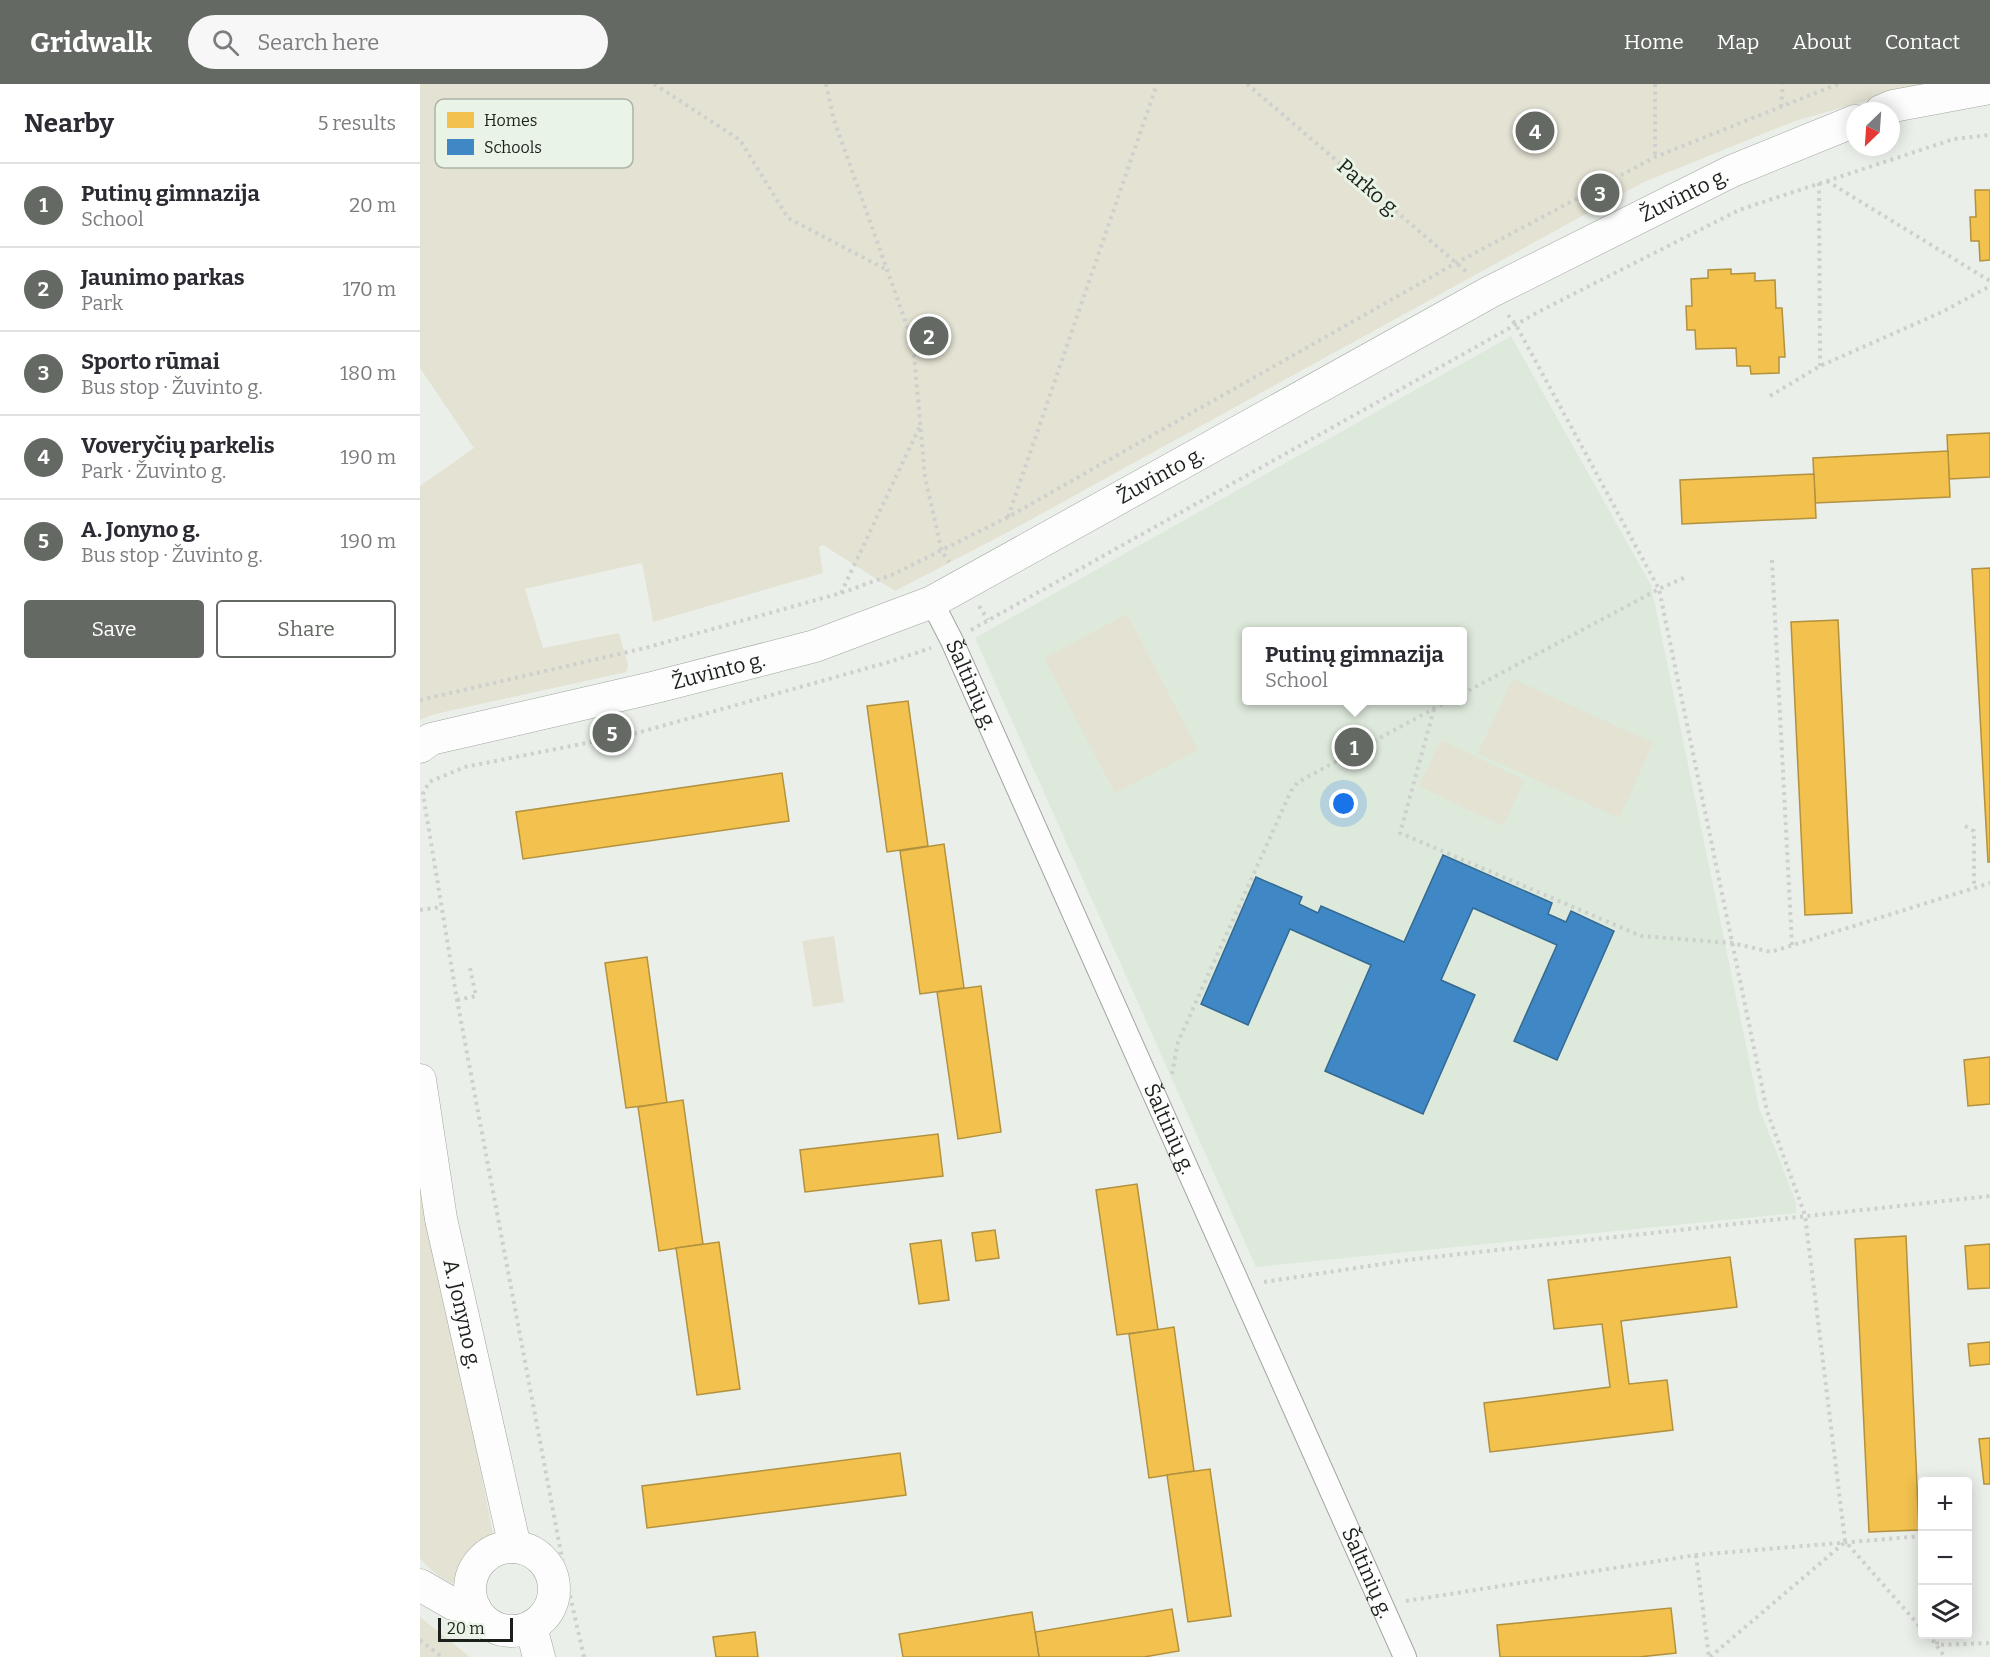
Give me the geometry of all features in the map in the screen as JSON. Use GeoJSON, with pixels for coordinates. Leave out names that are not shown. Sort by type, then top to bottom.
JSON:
{"type":"FeatureCollection","features":[{"type":"Feature","properties":{"kind":"street"},"geometry":{"type":"LineString","coordinates":[[1900,105],[1990,88]]}},
{"type":"Feature","properties":{"kind":"street","name":"Žuvinto g."},"geometry":{"type":"LineString","coordinates":[[426,743],[815,646],[932,602],[965,586],[1490,292],[1732,171],[1846,126]]}},
{"type":"Feature","properties":{"kind":"street","name":"Šaltinių g."},"geometry":{"type":"LineString","coordinates":[[932,602],[952,640],[1152,1094],[1405,1657]]}},
{"type":"Feature","properties":{"kind":"street","name":"A. Jonyno g."},"geometry":{"type":"LineString","coordinates":[[420,1080],[441,1219],[515,1547]]}},
{"type":"Feature","properties":{"kind":"street"},"geometry":{"type":"LineString","coordinates":[[515,1547],[529,1551],[542,1559],[550,1571],[554,1584],[554,1597],[549,1609],[531,1627],[505,1631],[482,1619],[471,1596],[474,1571],[491,1553],[515,1547]]}},
{"type":"Feature","properties":{"kind":"street"},"geometry":{"type":"LineString","coordinates":[[420,1585],[453,1604],[475,1608]]}},
{"type":"Feature","properties":{"kind":"street"},"geometry":{"type":"LineString","coordinates":[[531,1627],[539,1657]]}},
{"type":"Feature","properties":{"kind":"path"},"geometry":{"type":"LineString","coordinates":[[654,84],[740,140],[788,218],[889,271]]}},
{"type":"Feature","properties":{"kind":"path"},"geometry":{"type":"LineString","coordinates":[[826,84],[834,120],[913,343],[925,477],[942,552],[988,620]]}},
{"type":"Feature","properties":{"kind":"path"},"geometry":{"type":"LineString","coordinates":[[1008,518],[1157,84]]}},
{"type":"Feature","properties":{"kind":"path","name":"Parko g."},"geometry":{"type":"LineString","coordinates":[[1247,84],[1490,292],[1516,325],[1659,589],[1767,1111],[1805,1215],[1845,1541]]}},
{"type":"Feature","properties":{"kind":"path"},"geometry":{"type":"LineString","coordinates":[[1654,84],[1655,157]]}},
{"type":"Feature","properties":{"kind":"path"},"geometry":{"type":"LineString","coordinates":[[1781,107],[1783,84]]}},
{"type":"Feature","properties":{"kind":"path"},"geometry":{"type":"LineString","coordinates":[[420,700],[645,648],[841,593],[894,574],[1008,518],[1456,263],[1655,157],[1838,84]]}},
{"type":"Feature","properties":{"kind":"path"},"geometry":{"type":"LineString","coordinates":[[584,1657],[564,1569],[457,1000],[423,794],[429,782],[443,774],[492,762],[637,733],[889,662],[952,640],[1516,325],[1739,210],[1954,139],[1990,135]]}},
{"type":"Feature","properties":{"kind":"path"},"geometry":{"type":"LineString","coordinates":[[1770,396],[1820,366],[1942,312],[1990,284],[1826,181]]}},
{"type":"Feature","properties":{"kind":"path"},"geometry":{"type":"LineString","coordinates":[[1819,183],[1820,366]]}},
{"type":"Feature","properties":{"kind":"path"},"geometry":{"type":"LineString","coordinates":[[841,593],[920,425]]}},
{"type":"Feature","properties":{"kind":"path"},"geometry":{"type":"LineString","coordinates":[[1772,560],[1792,945]]}},
{"type":"Feature","properties":{"kind":"path"},"geometry":{"type":"LineString","coordinates":[[1467,691],[1659,589],[1688,576]]}},
{"type":"Feature","properties":{"kind":"path"},"geometry":{"type":"LineString","coordinates":[[1152,1094],[1173,1073],[1178,1042],[1291,791],[1298,782],[1441,705]]}},
{"type":"Feature","properties":{"kind":"path"},"geometry":{"type":"LineString","coordinates":[[1434,709],[1400,833],[1641,936],[1732,944],[1771,952],[1990,882]]}},
{"type":"Feature","properties":{"kind":"path"},"geometry":{"type":"LineString","coordinates":[[1965,826],[1974,831],[1974,887]]}},
{"type":"Feature","properties":{"kind":"path"},"geometry":{"type":"LineString","coordinates":[[420,910],[441,907]]}},
{"type":"Feature","properties":{"kind":"path"},"geometry":{"type":"LineString","coordinates":[[457,1000],[476,996],[470,968]]}},
{"type":"Feature","properties":{"kind":"path"},"geometry":{"type":"LineString","coordinates":[[1239,1286],[1415,1259],[1990,1196]]}},
{"type":"Feature","properties":{"kind":"path"},"geometry":{"type":"LineString","coordinates":[[1385,1609],[1413,1599],[1696,1555],[1918,1536]]}},
{"type":"Feature","properties":{"kind":"path"},"geometry":{"type":"LineString","coordinates":[[1845,1541],[1918,1623]]}},
{"type":"Feature","properties":{"kind":"path"},"geometry":{"type":"LineString","coordinates":[[1709,1657],[1845,1541]]}},
{"type":"Feature","properties":{"kind":"path"},"geometry":{"type":"LineString","coordinates":[[1696,1555],[1709,1657]]}},
{"type":"Feature","properties":{"kind":"path"},"geometry":{"type":"LineString","coordinates":[[1932,1639],[1945,1657]]}},
{"type":"Feature","properties":{"kind":"path"},"geometry":{"type":"LineString","coordinates":[[1937,1639],[1937,1645]]}},
{"type":"Feature","properties":{"kind":"path"},"geometry":{"type":"LineString","coordinates":[[420,1640],[442,1657]]}},
{"type":"Feature","properties":{"kind":"path"},"geometry":{"type":"LineString","coordinates":[[1937,1645],[1990,1643]]}},
{"type":"Feature","properties":{"kind":"shaded area"},"geometry":{"type":"Polygon","coordinates":[[[420,84],[1925,84],[1862,102],[1846,102],[1846,106],[1795,121],[1644,182],[1010,531],[895,591],[823,545],[819,547],[823,573],[653,622],[642,563],[525,589],[543,648],[619,633],[628,665],[626,672],[435,714],[420,720],[420,486],[474,448],[420,368],[420,84]]]}},
{"type":"Feature","properties":{"kind":"shaded area"},"geometry":{"type":"Polygon","coordinates":[[[1511,336],[1651,585],[1759,1108],[1796,1202],[1796,1213],[1256,1267],[975,638],[1511,336]]]}},
{"type":"Feature","properties":{"kind":"shaded area"},"geometry":{"type":"Polygon","coordinates":[[[1127,614],[1198,750],[1115,793],[1044,658],[1127,614]]]}},
{"type":"Feature","properties":{"kind":"shaded area"},"geometry":{"type":"Polygon","coordinates":[[[1513,679],[1653,743],[1619,818],[1478,753],[1513,679]]]}},
{"type":"Feature","properties":{"kind":"shaded area"},"geometry":{"type":"Polygon","coordinates":[[[1441,740],[1524,780],[1503,826],[1419,786],[1441,740]]]}},
{"type":"Feature","properties":{"kind":"shaded area"},"geometry":{"type":"Polygon","coordinates":[[[834,936],[844,1002],[813,1007],[802,941],[834,936]]]}},
{"type":"Feature","properties":{"kind":"shaded area"},"geometry":{"type":"Polygon","coordinates":[[[420,1160],[498,1560],[490,1573],[481,1581],[471,1585],[450,1582],[429,1568],[420,1558],[420,1160]]]}},
{"type":"Feature","properties":{"kind":"shaded area"},"geometry":{"type":"Polygon","coordinates":[[[420,1617],[470,1657],[420,1657],[420,1617]]]}},
{"type":"Feature","properties":{"kind":"building: Homes"},"geometry":{"type":"Polygon","coordinates":[[[1975,190],[1990,190],[1990,260],[1980,261],[1979,241],[1971,241],[1970,217],[1976,217],[1975,190]]]}},
{"type":"Feature","properties":{"kind":"building: Homes"},"geometry":{"type":"Polygon","coordinates":[[[1731,269],[1731,274],[1755,273],[1755,281],[1775,280],[1776,308],[1782,308],[1785,357],[1779,357],[1779,373],[1751,374],[1750,366],[1737,366],[1736,348],[1696,349],[1695,330],[1687,330],[1686,306],[1692,306],[1691,279],[1708,278],[1708,270],[1731,269]]]}},
{"type":"Feature","properties":{"kind":"building: Homes"},"geometry":{"type":"Polygon","coordinates":[[[1990,433],[1990,477],[1949,479],[1947,435],[1990,433]]]}},
{"type":"Feature","properties":{"kind":"building: Homes"},"geometry":{"type":"Polygon","coordinates":[[[1948,451],[1950,497],[1815,503],[1813,458],[1948,451]]]}},
{"type":"Feature","properties":{"kind":"building: Homes"},"geometry":{"type":"Polygon","coordinates":[[[1814,474],[1816,518],[1682,524],[1680,480],[1814,474]]]}},
{"type":"Feature","properties":{"kind":"building: Homes"},"geometry":{"type":"Polygon","coordinates":[[[1990,568],[1990,862],[1988,862],[1972,569],[1990,568]]]}},
{"type":"Feature","properties":{"kind":"building: Homes"},"geometry":{"type":"Polygon","coordinates":[[[1838,620],[1852,913],[1805,915],[1791,622],[1838,620]]]}},
{"type":"Feature","properties":{"kind":"building: Homes"},"geometry":{"type":"Polygon","coordinates":[[[908,701],[928,846],[887,852],[867,706],[908,701]]]}},
{"type":"Feature","properties":{"kind":"building: Homes"},"geometry":{"type":"Polygon","coordinates":[[[782,773],[789,821],[523,859],[516,812],[782,773]]]}},
{"type":"Feature","properties":{"kind":"building: Homes"},"geometry":{"type":"Polygon","coordinates":[[[944,844],[964,988],[920,994],[900,851],[944,844]]]}},
{"type":"Feature","properties":{"kind":"building: Homes"},"geometry":{"type":"Polygon","coordinates":[[[647,957],[667,1103],[626,1108],[605,963],[647,957]]]}},
{"type":"Feature","properties":{"kind":"building: Homes"},"geometry":{"type":"Polygon","coordinates":[[[981,986],[1001,1132],[958,1139],[937,992],[981,986]]]}},
{"type":"Feature","properties":{"kind":"building: Homes"},"geometry":{"type":"Polygon","coordinates":[[[1990,1057],[1990,1104],[1968,1106],[1964,1060],[1990,1057]]]}},
{"type":"Feature","properties":{"kind":"building: Homes"},"geometry":{"type":"Polygon","coordinates":[[[683,1100],[703,1244],[659,1251],[638,1107],[683,1100]]]}},
{"type":"Feature","properties":{"kind":"building: Homes"},"geometry":{"type":"Polygon","coordinates":[[[938,1134],[943,1176],[805,1192],[800,1150],[938,1134]]]}},
{"type":"Feature","properties":{"kind":"building: Homes"},"geometry":{"type":"Polygon","coordinates":[[[1137,1184],[1158,1330],[1117,1335],[1096,1190],[1137,1184]]]}},
{"type":"Feature","properties":{"kind":"building: Homes"},"geometry":{"type":"Polygon","coordinates":[[[995,1230],[999,1258],[976,1261],[972,1233],[995,1230]]]}},
{"type":"Feature","properties":{"kind":"building: Homes"},"geometry":{"type":"Polygon","coordinates":[[[1906,1236],[1918,1530],[1869,1532],[1855,1239],[1906,1236]]]}},
{"type":"Feature","properties":{"kind":"building: Homes"},"geometry":{"type":"Polygon","coordinates":[[[941,1240],[949,1300],[919,1304],[910,1244],[941,1240]]]}},
{"type":"Feature","properties":{"kind":"building: Homes"},"geometry":{"type":"Polygon","coordinates":[[[719,1242],[740,1389],[697,1395],[676,1248],[719,1242]]]}},
{"type":"Feature","properties":{"kind":"building: Homes"},"geometry":{"type":"Polygon","coordinates":[[[1990,1244],[1990,1288],[1968,1289],[1965,1246],[1990,1244]]]}},
{"type":"Feature","properties":{"kind":"building: Homes"},"geometry":{"type":"Polygon","coordinates":[[[1730,1257],[1737,1307],[1621,1321],[1629,1384],[1667,1380],[1673,1430],[1490,1452],[1484,1403],[1610,1387],[1602,1324],[1554,1329],[1548,1280],[1730,1257]]]}},
{"type":"Feature","properties":{"kind":"building: Homes"},"geometry":{"type":"Polygon","coordinates":[[[1174,1327],[1194,1471],[1149,1478],[1129,1334],[1174,1327]]]}},
{"type":"Feature","properties":{"kind":"building: Homes"},"geometry":{"type":"Polygon","coordinates":[[[1990,1342],[1990,1364],[1970,1366],[1968,1344],[1990,1342]]]}},
{"type":"Feature","properties":{"kind":"building: Homes"},"geometry":{"type":"Polygon","coordinates":[[[1990,1438],[1990,1484],[1984,1484],[1979,1439],[1990,1438]]]}},
{"type":"Feature","properties":{"kind":"building: Homes"},"geometry":{"type":"Polygon","coordinates":[[[900,1453],[906,1495],[647,1528],[642,1486],[900,1453]]]}},
{"type":"Feature","properties":{"kind":"building: Homes"},"geometry":{"type":"Polygon","coordinates":[[[1210,1469],[1231,1616],[1188,1622],[1167,1475],[1210,1469]]]}},
{"type":"Feature","properties":{"kind":"building: Homes"},"geometry":{"type":"Polygon","coordinates":[[[1671,1608],[1676,1653],[1639,1657],[1500,1657],[1497,1625],[1671,1608]]]}},
{"type":"Feature","properties":{"kind":"building: Homes"},"geometry":{"type":"Polygon","coordinates":[[[1172,1609],[1179,1651],[1144,1657],[1039,1657],[1035,1632],[1172,1609]]]}},
{"type":"Feature","properties":{"kind":"building: Homes"},"geometry":{"type":"Polygon","coordinates":[[[1032,1612],[1039,1657],[903,1657],[899,1634],[1032,1612]]]}},
{"type":"Feature","properties":{"kind":"building: Homes"},"geometry":{"type":"Polygon","coordinates":[[[755,1632],[758,1657],[716,1657],[713,1637],[755,1632]]]}},
{"type":"Feature","properties":{"kind":"building: Schools"},"geometry":{"type":"Polygon","coordinates":[[[1443,855],[1552,903],[1548,914],[1566,922],[1571,911],[1614,931],[1557,1060],[1514,1041],[1557,945],[1473,908],[1441,980],[1475,995],[1423,1114],[1325,1071],[1371,965],[1290,929],[1248,1025],[1201,1004],[1256,877],[1302,897],[1299,904],[1318,913],[1321,906],[1404,942],[1443,855]]]}},
{"type":"Feature","properties":{"kind":"place","name":"Voveryčių parkelis"},"geometry":{"type":"Point","coordinates":[1535,131]}},
{"type":"Feature","properties":{"kind":"place","name":"Sporto rūmai"},"geometry":{"type":"Point","coordinates":[1600,193]}},
{"type":"Feature","properties":{"kind":"place","name":"Jaunimo parkas"},"geometry":{"type":"Point","coordinates":[929,336]}},
{"type":"Feature","properties":{"kind":"place","name":"A. Jonyno g."},"geometry":{"type":"Point","coordinates":[612,733]}},
{"type":"Feature","properties":{"kind":"place","name":"Putinų gimnazija"},"geometry":{"type":"Point","coordinates":[1354,747]}}]}
